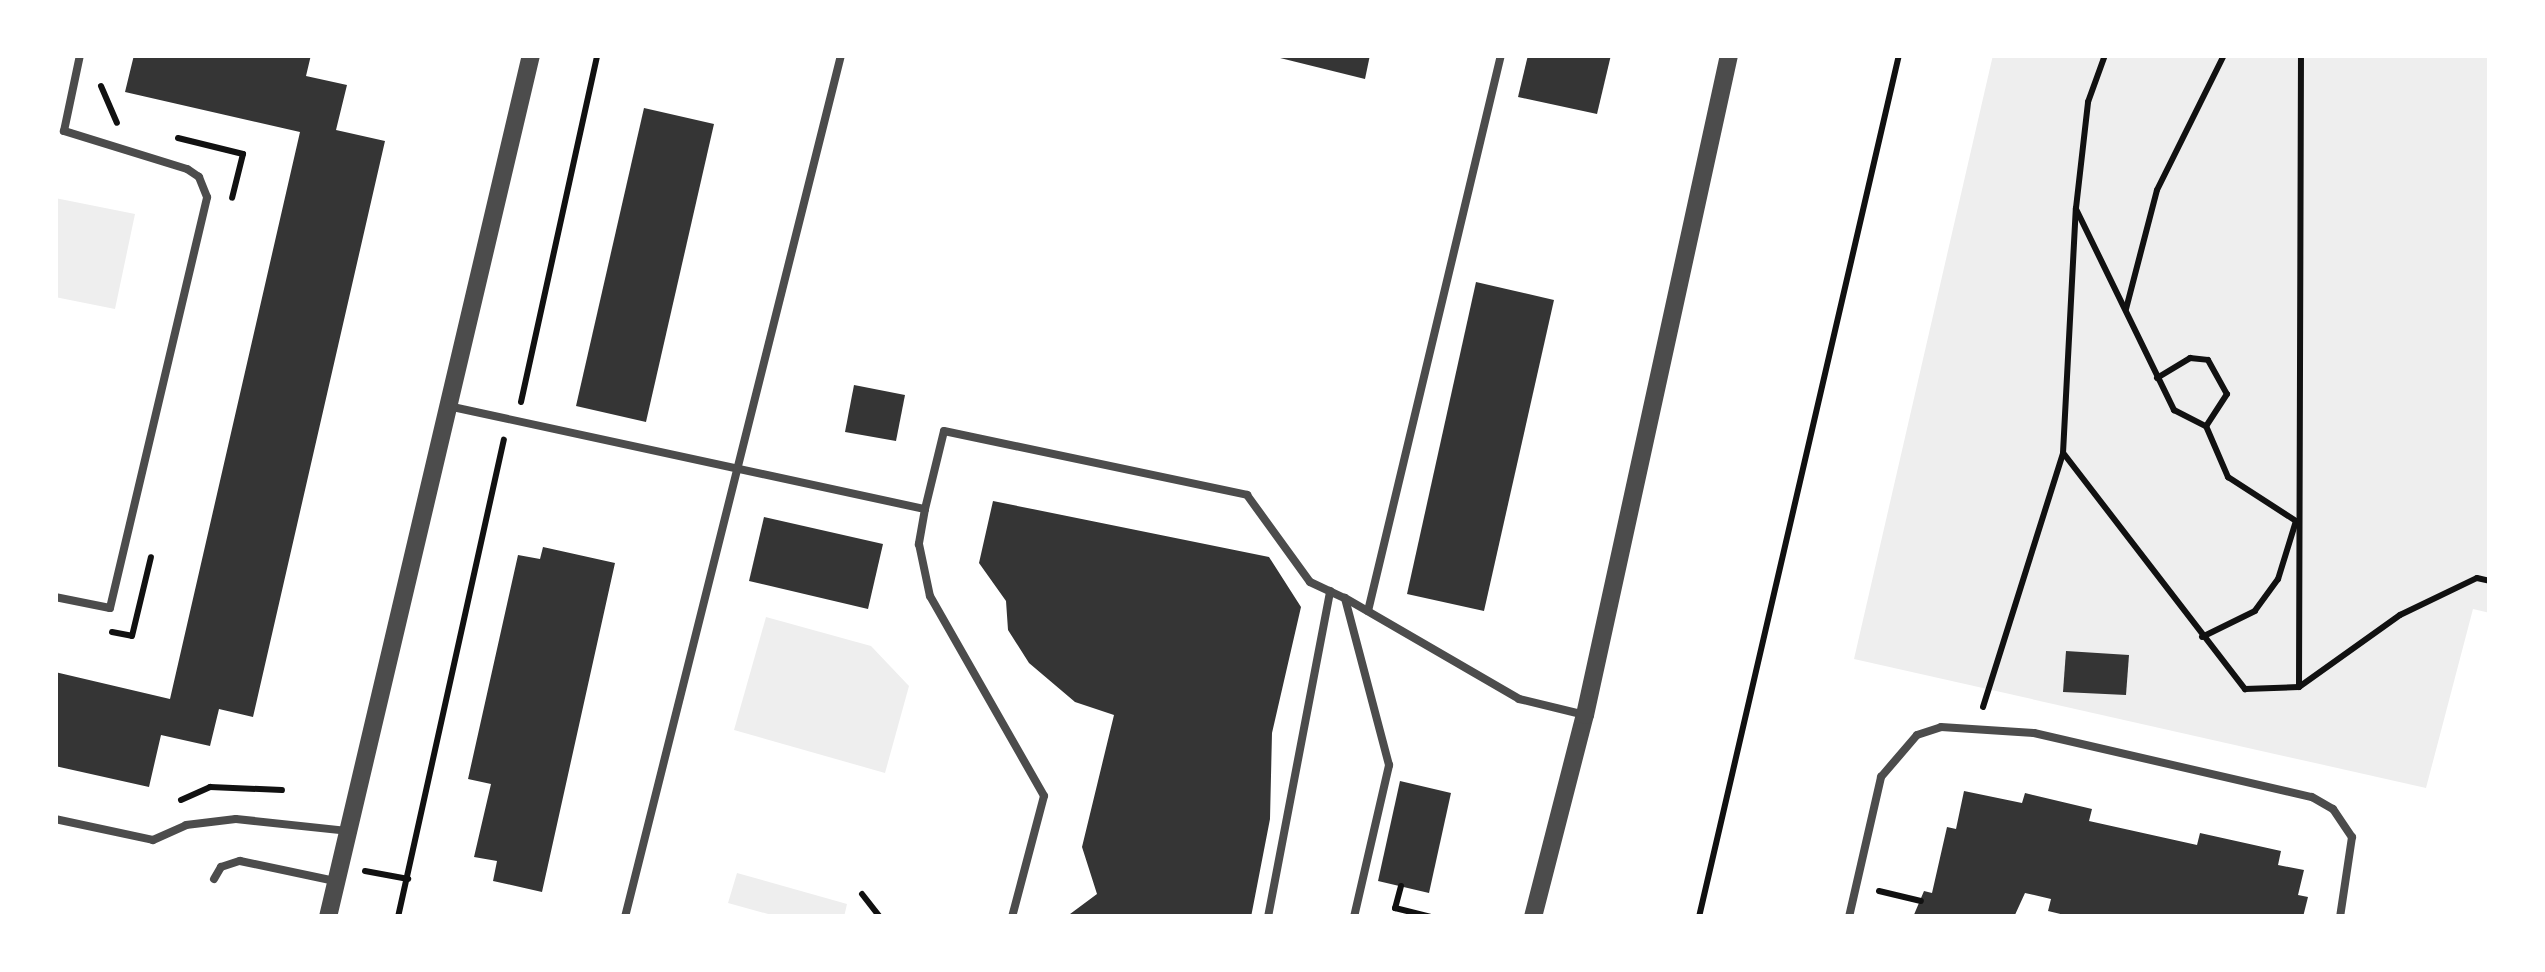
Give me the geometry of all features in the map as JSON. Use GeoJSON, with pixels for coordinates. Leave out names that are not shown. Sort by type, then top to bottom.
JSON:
{"type":"FeatureCollection","features":[{"type":"Feature","properties":{"kind":"street"},"geometry":{"type":"LineString","coordinates":[[328,917],[531,55]]}},
{"type":"Feature","properties":{"kind":"street"},"geometry":{"type":"LineString","coordinates":[[1533,917],[1585,716],[1729,55]]}},
{"type":"Feature","properties":{"kind":"lane"},"geometry":{"type":"LineString","coordinates":[[55,597],[110,608],[207,197],[200,177],[187,169],[59,130],[80,55]]}},
{"type":"Feature","properties":{"kind":"lane"},"geometry":{"type":"LineString","coordinates":[[625,917],[842,55]]}},
{"type":"Feature","properties":{"kind":"lane"},"geometry":{"type":"LineString","coordinates":[[1368,612],[1501,55]]}},
{"type":"Feature","properties":{"kind":"lane"},"geometry":{"type":"LineString","coordinates":[[448,406],[925,509]]}},
{"type":"Feature","properties":{"kind":"lane"},"geometry":{"type":"LineString","coordinates":[[1012,917],[1044,796],[930,596],[919,544],[944,431],[1247,495],[1310,582],[1345,598],[1518,699],[1585,716]]}},
{"type":"Feature","properties":{"kind":"lane"},"geometry":{"type":"LineString","coordinates":[[1268,917],[1330,592]]}},
{"type":"Feature","properties":{"kind":"lane"},"geometry":{"type":"LineString","coordinates":[[1345,598],[1389,765],[1354,917]]}},
{"type":"Feature","properties":{"kind":"lane"},"geometry":{"type":"LineString","coordinates":[[1849,917],[1881,777],[1896,753],[1941,727],[1977,727],[2034,733],[2312,797],[2334,809],[2352,837],[2340,917]]}},
{"type":"Feature","properties":{"kind":"lane"},"geometry":{"type":"LineString","coordinates":[[55,819],[154,840],[224,819],[276,819],[348,831]]}},
{"type":"Feature","properties":{"kind":"lane"},"geometry":{"type":"LineString","coordinates":[[214,879],[221,867],[240,861],[335,881]]}},
{"type":"Feature","properties":{"kind":"path"},"geometry":{"type":"LineString","coordinates":[[398,917],[508,420],[524,397],[597,55]]}},
{"type":"Feature","properties":{"kind":"path"},"geometry":{"type":"LineString","coordinates":[[1699,917],[1899,55]]}},
{"type":"Feature","properties":{"kind":"path"},"geometry":{"type":"LineString","coordinates":[[1977,727],[2064,454],[2076,208],[2088,102],[2104,55]]}},
{"type":"Feature","properties":{"kind":"path"},"geometry":{"type":"LineString","coordinates":[[2126,310],[2157,190],[2224,55]]}},
{"type":"Feature","properties":{"kind":"path"},"geometry":{"type":"LineString","coordinates":[[2299,688],[2296,522],[2301,55]]}},
{"type":"Feature","properties":{"kind":"path"},"geometry":{"type":"LineString","coordinates":[[2076,208],[2174,410],[2206,426],[2228,478],[2296,522]]}},
{"type":"Feature","properties":{"kind":"path"},"geometry":{"type":"LineString","coordinates":[[2157,378],[2190,358],[2208,360],[2227,394],[2206,426]]}},
{"type":"Feature","properties":{"kind":"path"},"geometry":{"type":"LineString","coordinates":[[2064,454],[2244,689],[2299,688],[2400,615],[2477,578],[2490,580]]}},
{"type":"Feature","properties":{"kind":"path"},"geometry":{"type":"LineString","coordinates":[[2202,637],[2255,611],[2278,579],[2296,522]]}},
{"type":"Feature","properties":{"kind":"path"},"geometry":{"type":"LineString","coordinates":[[163,808],[210,787],[282,790]]}},
{"type":"Feature","properties":{"kind":"path"},"geometry":{"type":"LineString","coordinates":[[1401,886],[1395,908],[1430,917]]}},
{"type":"Feature","properties":{"kind":"path"},"geometry":{"type":"LineString","coordinates":[[1856,886],[1922,901]]}},
{"type":"Feature","properties":{"kind":"path"},"geometry":{"type":"LineString","coordinates":[[862,894],[880,917]]}},
{"type":"Feature","properties":{"kind":"shaded area"},"geometry":{"type":"Polygon","coordinates":[[[1993,55],[2490,55],[2490,613],[2473,609],[2426,788],[1854,659],[1993,55]]]}},
{"type":"Feature","properties":{"kind":"shaded area"},"geometry":{"type":"Polygon","coordinates":[[[55,198],[135,214],[115,309],[55,297],[55,198]]]}},
{"type":"Feature","properties":{"kind":"shaded area"},"geometry":{"type":"Polygon","coordinates":[[[766,617],[871,646],[909,686],[885,773],[734,730],[766,617]]]}},
{"type":"Feature","properties":{"kind":"shaded area"},"geometry":{"type":"Polygon","coordinates":[[[737,873],[847,904],[844,917],[779,917],[728,903],[737,873]]]}},
{"type":"Feature","properties":{"kind":"building"},"geometry":{"type":"Polygon","coordinates":[[[134,55],[311,55],[306,76],[347,85],[336,130],[385,141],[253,717],[219,709],[210,746],[161,735],[149,787],[55,766],[55,672],[170,699],[300,132],[125,92],[134,55]]]}},
{"type":"Feature","properties":{"kind":"building"},"geometry":{"type":"Polygon","coordinates":[[[1268,55],[1370,55],[1365,79],[1268,55]]]}},
{"type":"Feature","properties":{"kind":"building"},"geometry":{"type":"Polygon","coordinates":[[[1528,55],[1611,55],[1597,114],[1518,97],[1528,55]]]}},
{"type":"Feature","properties":{"kind":"building"},"geometry":{"type":"Polygon","coordinates":[[[644,108],[714,124],[646,422],[576,406],[644,108]]]}},
{"type":"Feature","properties":{"kind":"building"},"geometry":{"type":"Polygon","coordinates":[[[1476,282],[1554,300],[1484,611],[1407,594],[1476,282]]]}},
{"type":"Feature","properties":{"kind":"building"},"geometry":{"type":"Polygon","coordinates":[[[854,385],[905,395],[896,441],[845,432],[854,385]]]}},
{"type":"Feature","properties":{"kind":"building"},"geometry":{"type":"Polygon","coordinates":[[[993,501],[1269,557],[1301,607],[1272,733],[1270,819],[1251,917],[1066,917],[1097,894],[1082,847],[1114,715],[1075,702],[1029,663],[1008,630],[1006,601],[979,563],[993,501]]]}},
{"type":"Feature","properties":{"kind":"building"},"geometry":{"type":"Polygon","coordinates":[[[764,517],[883,544],[868,609],[749,581],[764,517]]]}},
{"type":"Feature","properties":{"kind":"building"},"geometry":{"type":"Polygon","coordinates":[[[543,547],[615,563],[542,892],[493,881],[497,861],[474,857],[491,784],[468,779],[518,555],[540,559],[543,547]]]}},
{"type":"Feature","properties":{"kind":"building"},"geometry":{"type":"Polygon","coordinates":[[[2066,651],[2129,655],[2126,695],[2063,692],[2066,651]]]}},
{"type":"Feature","properties":{"kind":"building"},"geometry":{"type":"Polygon","coordinates":[[[1400,781],[1451,793],[1429,893],[1378,881],[1400,781]]]}},
{"type":"Feature","properties":{"kind":"building"},"geometry":{"type":"Polygon","coordinates":[[[1964,791],[2022,803],[2025,793],[2092,809],[2089,821],[2197,845],[2200,833],[2281,851],[2278,865],[2304,870],[2298,895],[2308,897],[2303,917],[2073,917],[2048,911],[2051,899],[2025,893],[2014,917],[1913,917],[1924,891],[1932,893],[1947,827],[1956,829],[1964,791]]]}}]}
